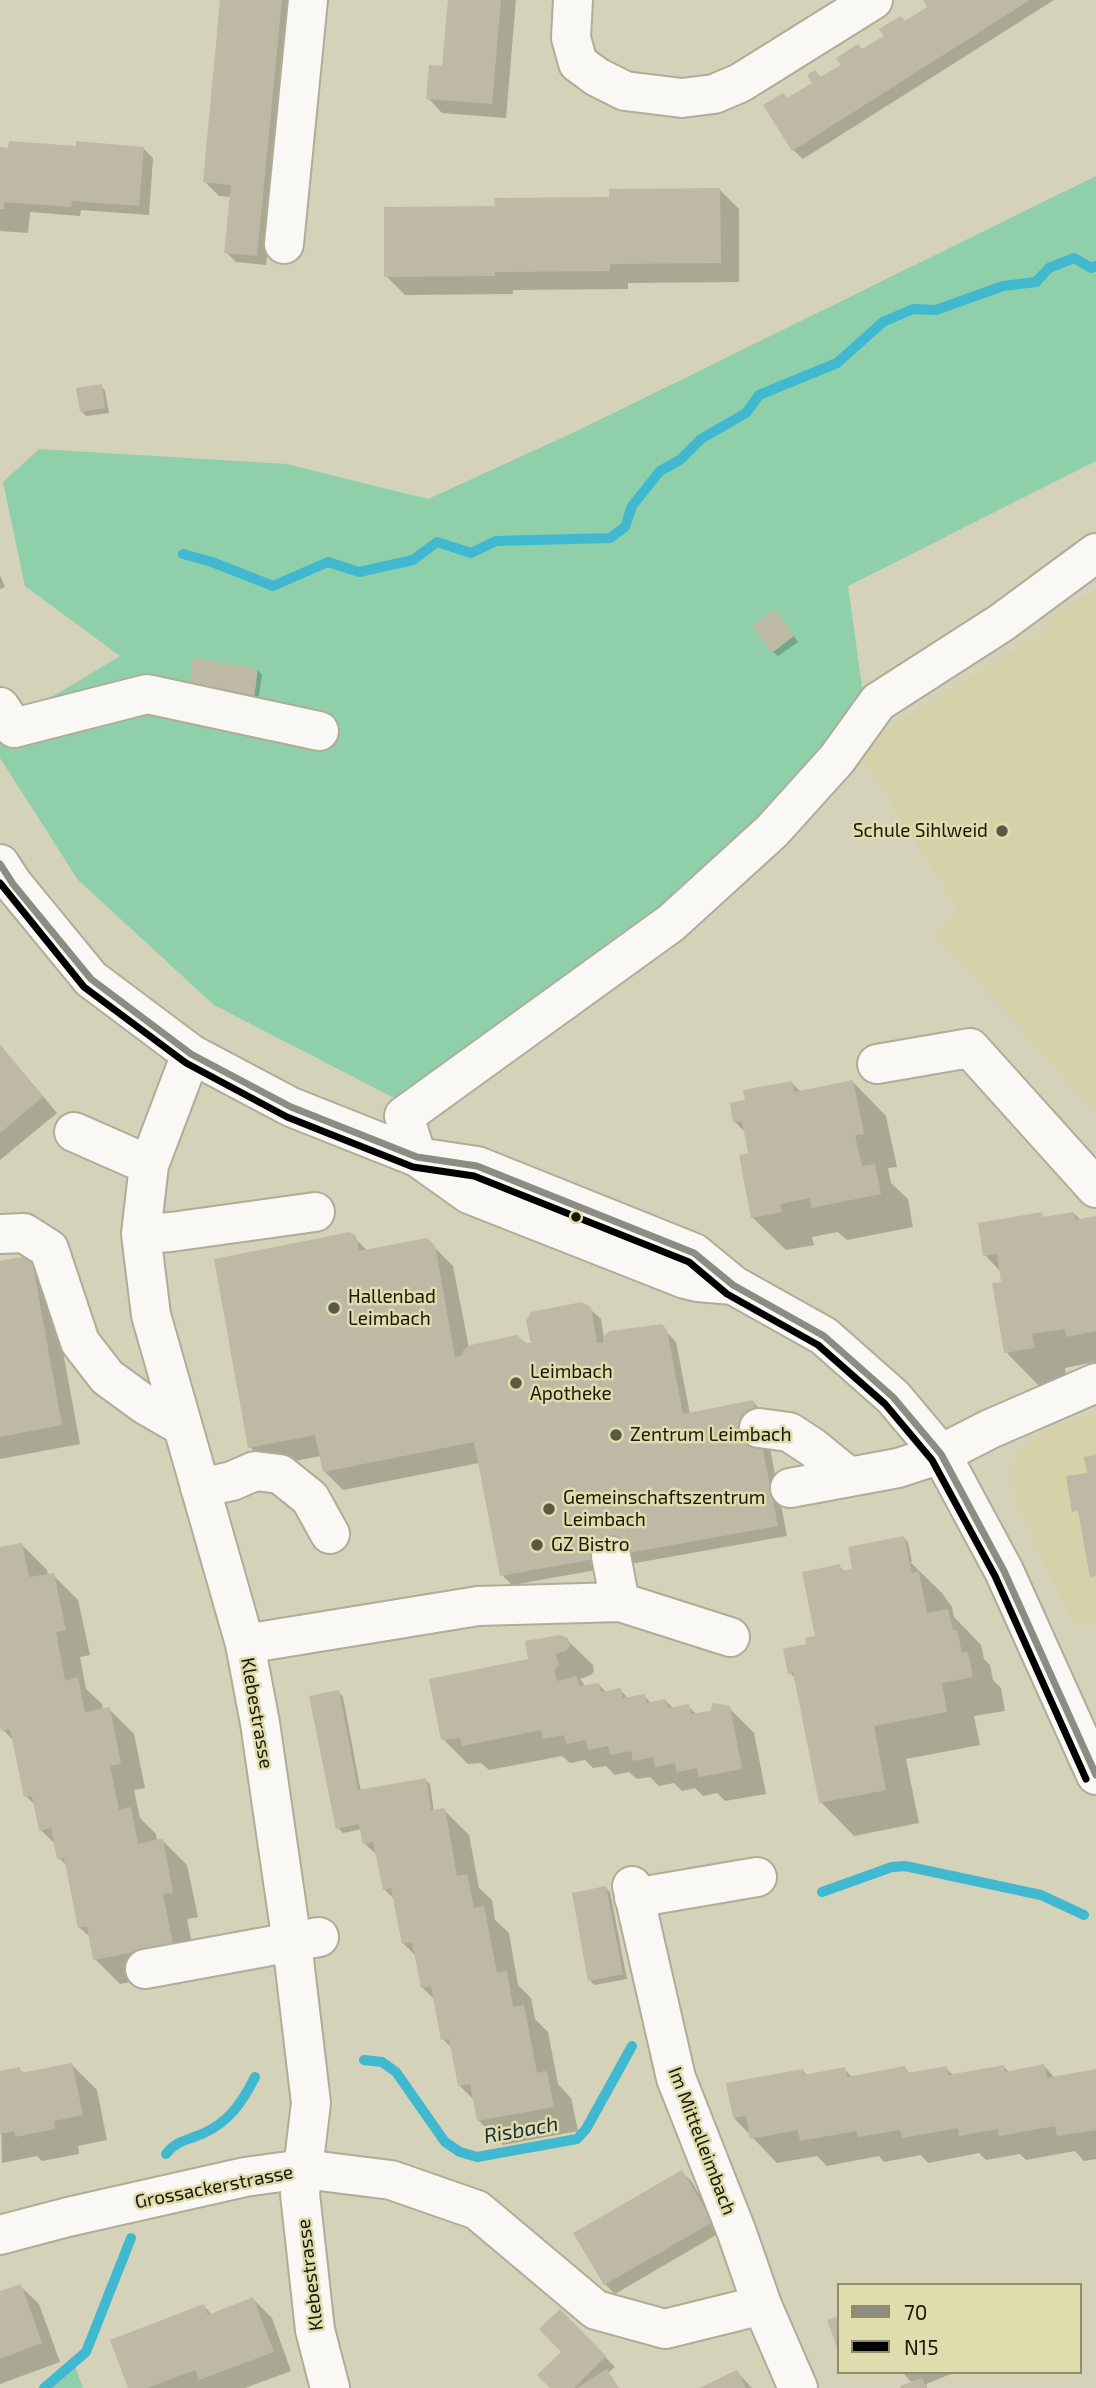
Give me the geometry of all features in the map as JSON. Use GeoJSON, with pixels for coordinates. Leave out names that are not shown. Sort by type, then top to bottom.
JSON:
{"type":"FeatureCollection","features":[{"type":"Feature","properties":{"kind":"street"},"geometry":{"type":"LineString","coordinates":[[284,244],[308,0]]}},
{"type":"Feature","properties":{"kind":"street"},"geometry":{"type":"LineString","coordinates":[[573,0],[571,38],[578,63],[597,77],[625,91],[682,97],[714,94],[740,83],[873,0]]}},
{"type":"Feature","properties":{"kind":"street"},"geometry":{"type":"LineString","coordinates":[[417,1157],[404,1116],[671,923],[772,831],[837,759],[878,702],[1001,623],[1096,553]]}},
{"type":"Feature","properties":{"kind":"street"},"geometry":{"type":"LineString","coordinates":[[0,707],[15,728],[147,694],[319,731]]}},
{"type":"Feature","properties":{"kind":"street"},"geometry":{"type":"LineString","coordinates":[[4,881],[91,979],[191,1054],[291,1107],[417,1157],[477,1166],[694,1253],[733,1285],[824,1336],[893,1397],[941,1454],[1004,1571],[1096,1775]]}},
{"type":"Feature","properties":{"kind":"street"},"geometry":{"type":"LineString","coordinates":[[877,1064],[970,1048],[1096,1188]]}},
{"type":"Feature","properties":{"kind":"street","name":"Klebestrasse"},"geometry":{"type":"LineString","coordinates":[[191,1054],[149,1165],[141,1234],[151,1315],[244,1644],[305,1940],[311,2103],[300,2194],[315,2330],[330,2388]]}},
{"type":"Feature","properties":{"kind":"street"},"geometry":{"type":"LineString","coordinates":[[74,1132],[149,1165]]}},
{"type":"Feature","properties":{"kind":"street"},"geometry":{"type":"LineString","coordinates":[[141,1234],[315,1212]]}},
{"type":"Feature","properties":{"kind":"street"},"geometry":{"type":"LineString","coordinates":[[0,1234],[24,1233],[49,1249],[80,1342],[107,1377],[182,1426]]}},
{"type":"Feature","properties":{"kind":"street"},"geometry":{"type":"LineString","coordinates":[[790,1489],[898,1468],[941,1454],[990,1429],[1096,1384]]}},
{"type":"Feature","properties":{"kind":"street"},"geometry":{"type":"LineString","coordinates":[[759,1428],[789,1432],[849,1477]]}},
{"type":"Feature","properties":{"kind":"street"},"geometry":{"type":"LineString","coordinates":[[200,1488],[232,1481],[255,1471],[281,1474],[310,1497],[330,1534]]}},
{"type":"Feature","properties":{"kind":"street"},"geometry":{"type":"LineString","coordinates":[[611,1556],[620,1602]]}},
{"type":"Feature","properties":{"kind":"street"},"geometry":{"type":"LineString","coordinates":[[244,1644],[478,1606],[620,1602],[730,1636]]}},
{"type":"Feature","properties":{"kind":"street","name":"Im Mittelleimbach"},"geometry":{"type":"LineString","coordinates":[[757,1877],[633,1892],[676,2078],[737,2233],[762,2305],[798,2388]]}},
{"type":"Feature","properties":{"kind":"street"},"geometry":{"type":"LineString","coordinates":[[145,1969],[305,1940]]}},
{"type":"Feature","properties":{"kind":"street","name":"Grossackerstrasse"},"geometry":{"type":"LineString","coordinates":[[0,2235],[245,2177],[303,2169],[391,2180],[477,2210],[596,2310],[665,2329],[762,2305]]}},
{"type":"Feature","properties":{"kind":"shaded area","name":"Schule Sihlweid"},"geometry":{"type":"Polygon","coordinates":[[[1096,589],[1096,1112],[935,933],[960,913],[857,748],[1049,629],[1044,621],[1096,589]]]}},
{"type":"Feature","properties":{"kind":"shaded area"},"geometry":{"type":"Polygon","coordinates":[[[1096,1413],[1096,1623],[1074,1625],[1017,1504],[1013,1465],[1031,1441],[1046,1431],[1096,1413]]]}},
{"type":"Feature","properties":{"kind":"green space"},"geometry":{"type":"Polygon","coordinates":[[[1096,176],[1096,461],[848,586],[866,715],[684,898],[402,1102],[214,1005],[78,880],[0,758],[0,728],[120,656],[25,586],[3,482],[39,449],[287,464],[428,499],[579,430],[1096,176]]]}},
{"type":"Feature","properties":{"kind":"green space"},"geometry":{"type":"Polygon","coordinates":[[[75,2366],[83,2388],[48,2388],[75,2366]]]}},
{"type":"Feature","properties":{"kind":"building"},"geometry":{"type":"Polygon","coordinates":[[[220,0],[282,0],[257,256],[224,253],[231,185],[203,182],[220,0]]]}},
{"type":"Feature","properties":{"kind":"building"},"geometry":{"type":"Polygon","coordinates":[[[448,0],[501,0],[492,104],[426,99],[429,65],[442,66],[448,0]]]}},
{"type":"Feature","properties":{"kind":"building"},"geometry":{"type":"Polygon","coordinates":[[[923,0],[1030,0],[792,151],[763,105],[783,93],[787,98],[812,83],[807,75],[815,70],[820,77],[841,65],[836,58],[858,44],[862,49],[884,36],[879,29],[901,16],[905,21],[927,7],[923,0]]]}},
{"type":"Feature","properties":{"kind":"building"},"geometry":{"type":"Polygon","coordinates":[[[9,141],[76,146],[76,141],[144,147],[139,206],[72,201],[71,207],[4,202],[4,209],[0,209],[0,147],[8,148],[9,141]]]}},
{"type":"Feature","properties":{"kind":"building"},"geometry":{"type":"Polygon","coordinates":[[[720,188],[721,263],[610,264],[610,271],[495,272],[495,276],[384,277],[384,207],[495,206],[494,198],[609,197],[609,189],[720,188]]]}},
{"type":"Feature","properties":{"kind":"building"},"geometry":{"type":"Polygon","coordinates":[[[102,384],[105,408],[80,412],[76,388],[102,384]]]}},
{"type":"Feature","properties":{"kind":"building"},"geometry":{"type":"Polygon","coordinates":[[[775,609],[794,636],[772,653],[752,626],[775,609]]]}},
{"type":"Feature","properties":{"kind":"building"},"geometry":{"type":"Polygon","coordinates":[[[193,658],[258,669],[254,699],[189,689],[193,658]]]}},
{"type":"Feature","properties":{"kind":"building"},"geometry":{"type":"Polygon","coordinates":[[[0,1045],[43,1097],[0,1133],[0,1045]]]}},
{"type":"Feature","properties":{"kind":"building"},"geometry":{"type":"Polygon","coordinates":[[[853,1080],[864,1134],[855,1135],[862,1166],[875,1164],[881,1194],[811,1208],[810,1198],[780,1204],[782,1212],[751,1218],[739,1155],[748,1153],[742,1121],[733,1123],[730,1103],[745,1100],[743,1090],[792,1081],[794,1092],[853,1080]]]}},
{"type":"Feature","properties":{"kind":"building"},"geometry":{"type":"Polygon","coordinates":[[[1042,1212],[1043,1217],[1074,1212],[1075,1220],[1096,1216],[1096,1331],[1066,1337],[1065,1329],[1032,1334],[1035,1348],[1004,1353],[992,1283],[1001,1282],[997,1254],[983,1256],[978,1223],[1042,1212]]]}},
{"type":"Feature","properties":{"kind":"building"},"geometry":{"type":"Polygon","coordinates":[[[350,1232],[356,1236],[359,1251],[427,1238],[435,1245],[455,1357],[462,1355],[464,1349],[471,1345],[517,1335],[526,1343],[531,1343],[526,1321],[531,1312],[582,1302],[591,1307],[597,1343],[603,1343],[603,1336],[610,1331],[662,1324],[667,1330],[683,1414],[753,1400],[778,1526],[500,1576],[474,1442],[323,1472],[315,1435],[248,1448],[214,1259],[350,1232]]]}},
{"type":"Feature","properties":{"kind":"building"},"geometry":{"type":"Polygon","coordinates":[[[31,1255],[62,1425],[0,1437],[0,1261],[31,1255]]]}},
{"type":"Feature","properties":{"kind":"building"},"geometry":{"type":"Polygon","coordinates":[[[1096,1455],[1096,1576],[1090,1577],[1078,1511],[1072,1512],[1066,1476],[1087,1473],[1084,1457],[1096,1455]]]}},
{"type":"Feature","properties":{"kind":"building"},"geometry":{"type":"Polygon","coordinates":[[[904,1536],[912,1573],[919,1571],[927,1613],[948,1609],[953,1630],[957,1630],[962,1653],[968,1652],[973,1677],[942,1683],[947,1712],[874,1726],[886,1790],[819,1803],[793,1672],[788,1674],[783,1649],[806,1644],[805,1638],[815,1636],[802,1572],[840,1564],[841,1571],[852,1569],[848,1547],[904,1536]]]}},
{"type":"Feature","properties":{"kind":"building"},"geometry":{"type":"Polygon","coordinates":[[[22,1543],[29,1577],[54,1573],[66,1630],[56,1632],[65,1681],[78,1677],[85,1712],[110,1707],[121,1764],[110,1766],[119,1810],[131,1807],[138,1844],[163,1838],[173,1893],[163,1894],[173,1945],[93,1960],[87,1926],[78,1928],[64,1858],[57,1859],[51,1828],[39,1831],[32,1796],[24,1797],[10,1729],[1,1731],[0,1725],[0,1547],[22,1543]]]}},
{"type":"Feature","properties":{"kind":"building"},"geometry":{"type":"Polygon","coordinates":[[[560,1635],[568,1638],[570,1646],[566,1651],[556,1654],[559,1666],[554,1670],[557,1681],[577,1676],[579,1686],[599,1683],[601,1692],[621,1688],[623,1698],[645,1694],[646,1703],[666,1699],[668,1708],[689,1704],[691,1714],[710,1711],[713,1703],[730,1706],[742,1769],[699,1777],[697,1768],[677,1772],[675,1763],[655,1767],[653,1757],[633,1761],[631,1751],[610,1755],[608,1746],[588,1750],[586,1740],[566,1744],[564,1735],[543,1739],[541,1730],[462,1746],[460,1738],[441,1740],[429,1679],[528,1659],[525,1641],[560,1635]]]}},
{"type":"Feature","properties":{"kind":"building"},"geometry":{"type":"Polygon","coordinates":[[[339,1690],[358,1790],[426,1778],[431,1810],[445,1808],[457,1876],[467,1874],[474,1908],[484,1906],[497,1973],[507,1971],[513,2007],[524,2005],[537,2073],[547,2071],[554,2107],[477,2121],[470,2084],[458,2086],[449,2039],[441,2040],[431,1986],[421,1988],[412,1942],[402,1944],[391,1888],[383,1890],[373,1842],[363,1844],[359,1824],[336,1829],[309,1696],[339,1690]]]}},
{"type":"Feature","properties":{"kind":"building"},"geometry":{"type":"Polygon","coordinates":[[[606,1886],[623,1974],[588,1981],[572,1893],[606,1886]]]}},
{"type":"Feature","properties":{"kind":"building"},"geometry":{"type":"Polygon","coordinates":[[[72,2063],[83,2115],[54,2121],[55,2129],[15,2137],[14,2131],[0,2134],[0,2071],[20,2067],[21,2073],[72,2063]]]}},
{"type":"Feature","properties":{"kind":"building"},"geometry":{"type":"Polygon","coordinates":[[[1044,2064],[1047,2078],[1096,2069],[1096,2130],[1057,2136],[1055,2126],[999,2136],[998,2129],[959,2136],[958,2128],[902,2138],[900,2130],[858,2137],[856,2131],[800,2141],[798,2130],[750,2139],[746,2116],[733,2118],[726,2083],[803,2069],[804,2075],[845,2067],[847,2077],[905,2066],[907,2073],[947,2066],[948,2075],[1004,2065],[1005,2072],[1044,2064]]]}},
{"type":"Feature","properties":{"kind":"building"},"geometry":{"type":"Polygon","coordinates":[[[682,2170],[713,2222],[604,2285],[573,2233],[682,2170]]]}},
{"type":"Feature","properties":{"kind":"building"},"geometry":{"type":"Polygon","coordinates":[[[21,2284],[42,2343],[0,2359],[0,2291],[21,2284]]]}},
{"type":"Feature","properties":{"kind":"building"},"geometry":{"type":"Polygon","coordinates":[[[253,2297],[274,2352],[199,2380],[195,2370],[147,2388],[128,2388],[110,2340],[204,2304],[208,2315],[253,2297]]]}},
{"type":"Feature","properties":{"kind":"building"},"geometry":{"type":"Polygon","coordinates":[[[560,2309],[606,2356],[574,2388],[550,2388],[537,2375],[561,2352],[539,2329],[560,2309]]]}},
{"type":"Feature","properties":{"kind":"building"},"geometry":{"type":"Polygon","coordinates":[[[837,2317],[837,2347],[827,2320],[837,2317]]]}},
{"type":"Feature","properties":{"kind":"building"},"geometry":{"type":"Polygon","coordinates":[[[607,2369],[619,2388],[577,2388],[607,2369]]]}},
{"type":"Feature","properties":{"kind":"building"},"geometry":{"type":"Polygon","coordinates":[[[737,2370],[746,2388],[699,2388],[737,2370]]]}},
{"type":"Feature","properties":{"kind":"building"},"geometry":{"type":"Polygon","coordinates":[[[922,2378],[926,2388],[900,2386],[922,2378]]]}},
{"type":"Feature","properties":{"kind":"waterway"},"geometry":{"type":"LineString","coordinates":[[183,554],[212,562],[273,586],[328,562],[359,572],[413,560],[437,542],[471,553],[496,541],[610,538],[625,527],[632,506],[660,471],[680,460],[701,439],[746,413],[759,395],[837,363],[883,322],[913,309],[936,310],[1003,286],[1036,282],[1049,268],[1074,258],[1091,268],[1096,266]]}},
{"type":"Feature","properties":{"kind":"waterway","name":"Risbach"},"geometry":{"type":"LineString","coordinates":[[822,1892],[892,1867],[905,1866],[1041,1895],[1084,1915]]}},
{"type":"Feature","properties":{"kind":"waterway","name":"Risbach"},"geometry":{"type":"LineString","coordinates":[[364,2060],[382,2062],[396,2072],[445,2142],[460,2152],[477,2157],[577,2139],[586,2129],[632,2046]]}},
{"type":"Feature","properties":{"kind":"waterway","name":"Risbach"},"geometry":{"type":"LineString","coordinates":[[166,2154],[179,2143],[204,2133],[228,2117],[255,2077]]}},
{"type":"Feature","properties":{"kind":"waterway","name":"Risbach"},"geometry":{"type":"LineString","coordinates":[[44,2388],[86,2352],[131,2238]]}},
{"type":"Feature","properties":{"kind":"transit line","name":"70"},"geometry":{"type":"LineString","coordinates":[[0,864],[13,884],[91,979],[191,1054],[291,1107],[417,1157],[477,1166],[694,1253],[733,1285],[824,1336],[893,1397],[941,1454],[1004,1571],[1096,1775]]}},
{"type":"Feature","properties":{"kind":"transit line","name":"N15"},"geometry":{"type":"LineString","coordinates":[[0,883],[84,987],[186,1063],[287,1117],[413,1167],[474,1176],[689,1262],[727,1294],[818,1345],[885,1404],[932,1460],[995,1576],[1086,1779]]}},
{"type":"Feature","properties":{"kind":"place","name":"Schule Sihlweid"},"geometry":{"type":"Point","coordinates":[1002,831]}},
{"type":"Feature","properties":{"kind":"place","name":"Hallenbad Leimbach"},"geometry":{"type":"Point","coordinates":[334,1308]}},
{"type":"Feature","properties":{"kind":"place","name":"Leimbach Apotheke"},"geometry":{"type":"Point","coordinates":[516,1383]}},
{"type":"Feature","properties":{"kind":"place","name":"Zentrum Leimbach"},"geometry":{"type":"Point","coordinates":[616,1435]}},
{"type":"Feature","properties":{"kind":"place","name":"Gemeinschaftszentrum Leimbach"},"geometry":{"type":"Point","coordinates":[549,1509]}},
{"type":"Feature","properties":{"kind":"place","name":"GZ Bistro"},"geometry":{"type":"Point","coordinates":[537,1545]}}]}
